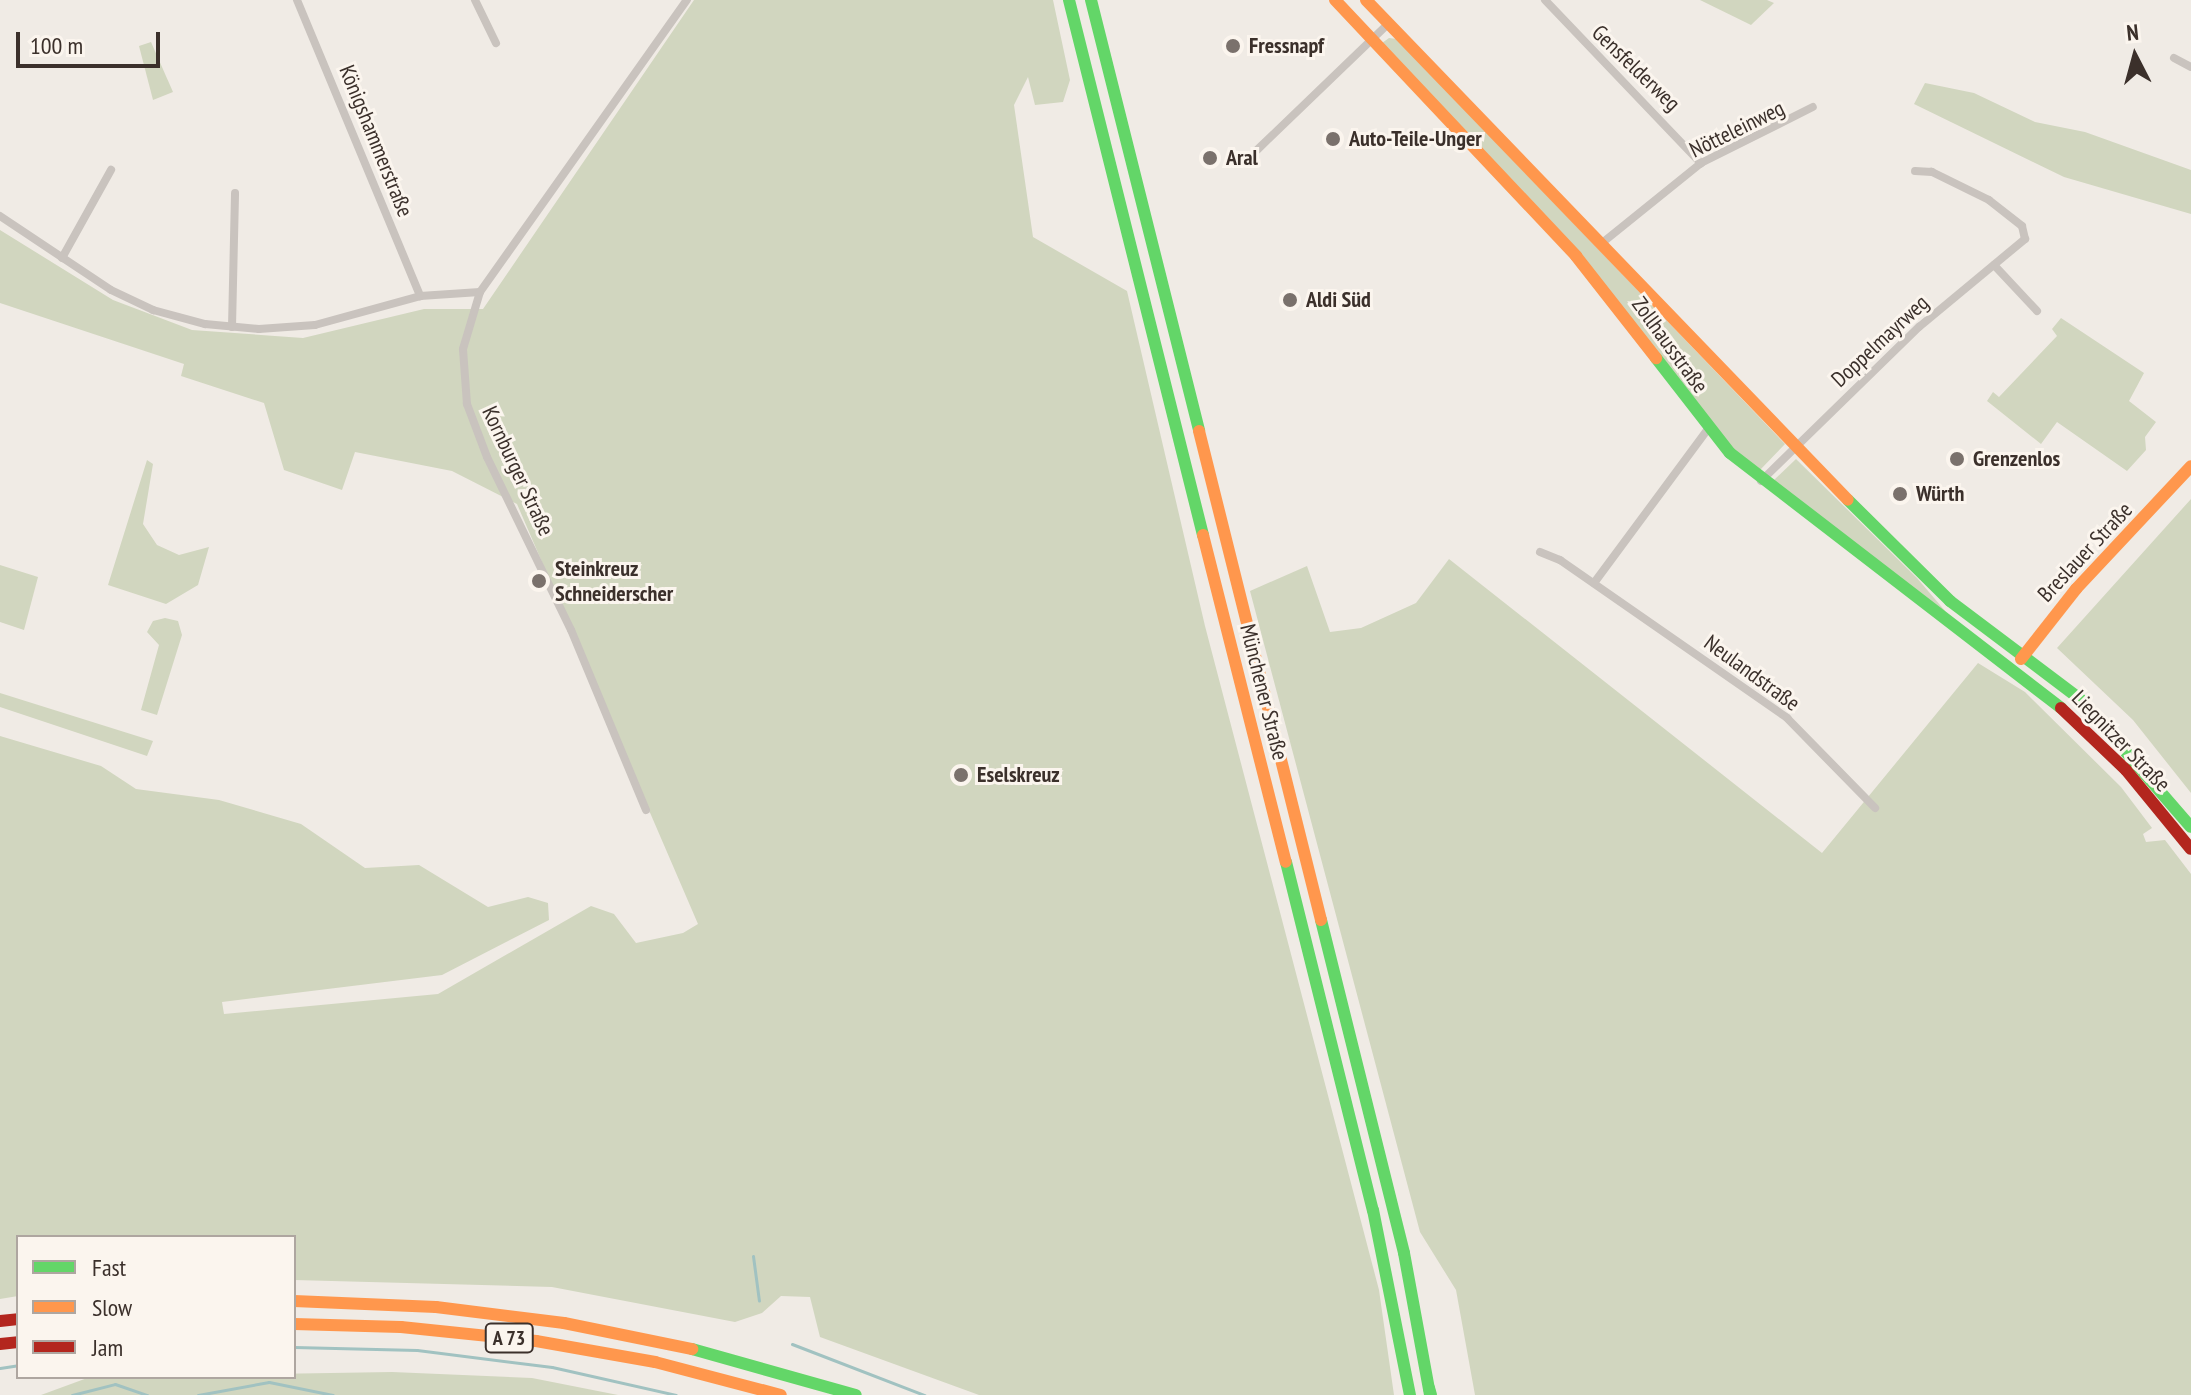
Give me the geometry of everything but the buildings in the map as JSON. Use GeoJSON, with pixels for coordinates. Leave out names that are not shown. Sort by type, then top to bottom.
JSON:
{"type":"FeatureCollection","features":[{"type":"Feature","properties":{"kind":"main road","name":"Münchener Straße"},"geometry":{"type":"LineString","coordinates":[[1069,0],[1373,1210],[1410,1395]]}},
{"type":"Feature","properties":{"kind":"main road","name":"Münchener Straße"},"geometry":{"type":"LineString","coordinates":[[1091,0],[1404,1253],[1430,1393]]}},
{"type":"Feature","properties":{"kind":"main road","name":"Zollhausstraße"},"geometry":{"type":"LineString","coordinates":[[1335,0],[1585,266],[1708,429],[1761,481],[2015,668]]}},
{"type":"Feature","properties":{"kind":"main road","name":"Zollhausstraße"},"geometry":{"type":"LineString","coordinates":[[1366,0],[1794,446],[1958,608],[2024,655]]}},
{"type":"Feature","properties":{"kind":"main road","name":"Breslauer Straße"},"geometry":{"type":"LineString","coordinates":[[2015,668],[2070,597],[2191,466]]}},
{"type":"Feature","properties":{"kind":"main road"},"geometry":{"type":"LineString","coordinates":[[1949,620],[1958,608]]}},
{"type":"Feature","properties":{"kind":"main road","name":"Liegnitzer Straße"},"geometry":{"type":"LineString","coordinates":[[2024,655],[2089,708],[2191,827]]}},
{"type":"Feature","properties":{"kind":"main road","name":"Liegnitzer Straße"},"geometry":{"type":"LineString","coordinates":[[2015,668],[2107,750],[2191,849]]}},
{"type":"Feature","properties":{"kind":"main road","name":"A 73"},"geometry":{"type":"LineString","coordinates":[[296,1301],[523,1316],[664,1341],[777,1370],[856,1395]]}},
{"type":"Feature","properties":{"kind":"main road","name":"A 73"},"geometry":{"type":"LineString","coordinates":[[296,1324],[401,1327],[536,1341],[655,1362],[775,1393]]}},
{"type":"Feature","properties":{"kind":"street","name":"Königshammerstraße"},"geometry":{"type":"LineString","coordinates":[[297,0],[420,296]]}},
{"type":"Feature","properties":{"kind":"street"},"geometry":{"type":"LineString","coordinates":[[475,0],[496,43]]}},
{"type":"Feature","properties":{"kind":"street","name":"Kornburger Straße"},"geometry":{"type":"LineString","coordinates":[[646,810],[571,630],[467,404],[463,349],[480,292],[687,0]]}},
{"type":"Feature","properties":{"kind":"street","name":"Gensfelderweg"},"geometry":{"type":"LineString","coordinates":[[1545,0],[1701,163]]}},
{"type":"Feature","properties":{"kind":"street"},"geometry":{"type":"LineString","coordinates":[[1257,150],[1389,23]]}},
{"type":"Feature","properties":{"kind":"street"},"geometry":{"type":"LineString","coordinates":[[2174,58],[2191,67]]}},
{"type":"Feature","properties":{"kind":"street","name":"Nötteleinweg"},"geometry":{"type":"LineString","coordinates":[[1602,243],[1701,163],[1813,107]]}},
{"type":"Feature","properties":{"kind":"street"},"geometry":{"type":"LineString","coordinates":[[62,258],[111,170]]}},
{"type":"Feature","properties":{"kind":"street","name":"Doppelmayrweg"},"geometry":{"type":"LineString","coordinates":[[1761,481],[1794,446],[2025,239],[2022,226],[1989,200],[1932,172],[1915,171]]}},
{"type":"Feature","properties":{"kind":"street"},"geometry":{"type":"LineString","coordinates":[[232,327],[235,193]]}},
{"type":"Feature","properties":{"kind":"street"},"geometry":{"type":"LineString","coordinates":[[0,216],[62,258],[153,310],[232,327],[315,325],[420,296],[480,292]]}},
{"type":"Feature","properties":{"kind":"street"},"geometry":{"type":"LineString","coordinates":[[1994,265],[2037,311]]}},
{"type":"Feature","properties":{"kind":"street"},"geometry":{"type":"LineString","coordinates":[[1594,583],[1708,429]]}},
{"type":"Feature","properties":{"kind":"street","name":"Neulandstraße"},"geometry":{"type":"LineString","coordinates":[[1540,552],[1594,583],[1787,718],[1875,808]]}},
{"type":"Feature","properties":{"kind":"green space"},"geometry":{"type":"Polygon","coordinates":[[[694,0],[1053,0],[1070,80],[1063,102],[1035,105],[1028,77],[1014,105],[1033,237],[1127,291],[1205,626],[1379,1290],[1394,1395],[979,1395],[820,1337],[810,1297],[781,1296],[762,1313],[735,1322],[552,1287],[296,1280],[296,1235],[16,1235],[16,1296],[0,1299],[0,736],[101,766],[136,789],[219,800],[301,824],[365,868],[419,865],[488,907],[528,897],[548,903],[549,920],[442,975],[222,1002],[224,1014],[438,994],[591,906],[614,914],[636,943],[683,933],[698,924],[517,504],[452,471],[355,452],[342,490],[284,470],[264,403],[181,376],[184,364],[0,303],[0,230],[113,300],[192,330],[303,338],[424,309],[483,309],[694,0]]]}},
{"type":"Feature","properties":{"kind":"green space"},"geometry":{"type":"Polygon","coordinates":[[[1700,0],[1767,0],[1774,3],[1751,25],[1700,0]]]}},
{"type":"Feature","properties":{"kind":"green space"},"geometry":{"type":"Polygon","coordinates":[[[1389,38],[1397,39],[1785,444],[1760,470],[1754,472],[1734,455],[1606,292],[1382,43],[1389,38]]]}},
{"type":"Feature","properties":{"kind":"green space"},"geometry":{"type":"Polygon","coordinates":[[[151,42],[173,92],[153,100],[139,46],[151,42]]]}},
{"type":"Feature","properties":{"kind":"green space"},"geometry":{"type":"Polygon","coordinates":[[[1925,83],[1974,93],[2035,122],[2085,132],[2191,170],[2191,214],[2064,177],[1914,104],[1925,83]]]}},
{"type":"Feature","properties":{"kind":"green space"},"geometry":{"type":"Polygon","coordinates":[[[2061,318],[2144,373],[2129,401],[2156,422],[2145,437],[2146,450],[2127,471],[2057,422],[2041,444],[1987,401],[1993,392],[1999,397],[2057,336],[2052,329],[2061,318]]]}},
{"type":"Feature","properties":{"kind":"green space"},"geometry":{"type":"Polygon","coordinates":[[[1796,459],[1917,578],[1946,612],[1788,501],[1772,482],[1796,459]]]}},
{"type":"Feature","properties":{"kind":"green space"},"geometry":{"type":"Polygon","coordinates":[[[147,460],[153,464],[143,524],[157,545],[179,555],[209,547],[198,585],[166,604],[108,585],[147,460]]]}},
{"type":"Feature","properties":{"kind":"green space"},"geometry":{"type":"Polygon","coordinates":[[[2191,499],[2191,793],[2133,720],[2057,648],[2191,499]]]}},
{"type":"Feature","properties":{"kind":"green space"},"geometry":{"type":"Polygon","coordinates":[[[1449,559],[1822,853],[1978,663],[2025,692],[2121,787],[2152,828],[2143,834],[2146,842],[2165,840],[2191,874],[2191,1395],[1475,1395],[1456,1290],[1420,1232],[1250,591],[1307,566],[1330,632],[1361,628],[1416,603],[1449,559]]]}},
{"type":"Feature","properties":{"kind":"green space"},"geometry":{"type":"Polygon","coordinates":[[[0,565],[38,577],[24,630],[0,622],[0,565]]]}},
{"type":"Feature","properties":{"kind":"green space"},"geometry":{"type":"Polygon","coordinates":[[[165,618],[178,621],[182,635],[157,715],[141,710],[159,645],[147,632],[153,621],[165,618]]]}},
{"type":"Feature","properties":{"kind":"green space"},"geometry":{"type":"Polygon","coordinates":[[[0,693],[153,741],[147,756],[0,707],[0,693]]]}},
{"type":"Feature","properties":{"kind":"green space"},"geometry":{"type":"Polygon","coordinates":[[[392,1372],[532,1378],[618,1395],[41,1395],[85,1379],[296,1379],[296,1374],[392,1372]]]}},
{"type":"Feature","properties":{"kind":"waterway"},"geometry":{"type":"LineString","coordinates":[[753,1256],[759,1301]]}},
{"type":"Feature","properties":{"kind":"waterway"},"geometry":{"type":"LineString","coordinates":[[792,1344],[924,1395]]}},
{"type":"Feature","properties":{"kind":"waterway"},"geometry":{"type":"LineString","coordinates":[[296,1347],[417,1350],[552,1367],[676,1395]]}},
{"type":"Feature","properties":{"kind":"waterway"},"geometry":{"type":"LineString","coordinates":[[0,1368],[16,1365]]}},
{"type":"Feature","properties":{"kind":"waterway"},"geometry":{"type":"LineString","coordinates":[[198,1395],[269,1382],[333,1395]]}},
{"type":"Feature","properties":{"kind":"waterway"},"geometry":{"type":"LineString","coordinates":[[72,1395],[115,1384],[147,1395]]}},
{"type":"Feature","properties":{"kind":"traffic: fast"},"geometry":{"type":"LineString","coordinates":[[1069,0],[1203,535]]}},
{"type":"Feature","properties":{"kind":"traffic: fast"},"geometry":{"type":"LineString","coordinates":[[1091,0],[1199,431]]}},
{"type":"Feature","properties":{"kind":"traffic: fast"},"geometry":{"type":"LineString","coordinates":[[1656,358],[1730,453],[2061,708]]}},
{"type":"Feature","properties":{"kind":"traffic: fast"},"geometry":{"type":"LineString","coordinates":[[1848,500],[1950,601],[2080,699],[2191,827]]}},
{"type":"Feature","properties":{"kind":"traffic: fast"},"geometry":{"type":"LineString","coordinates":[[1286,862],[1373,1210],[1410,1395]]}},
{"type":"Feature","properties":{"kind":"traffic: fast"},"geometry":{"type":"LineString","coordinates":[[1321,920],[1404,1253],[1430,1395]]}},
{"type":"Feature","properties":{"kind":"traffic: fast"},"geometry":{"type":"LineString","coordinates":[[692,1349],[856,1395]]}},
{"type":"Feature","properties":{"kind":"traffic: fast"},"geometry":{"type":"LineString","coordinates":[[1429,1388],[1431,1395]]}},
{"type":"Feature","properties":{"kind":"traffic: slow"},"geometry":{"type":"LineString","coordinates":[[1335,0],[1576,256],[1656,358]]}},
{"type":"Feature","properties":{"kind":"traffic: slow"},"geometry":{"type":"LineString","coordinates":[[1366,0],[1848,500]]}},
{"type":"Feature","properties":{"kind":"traffic: slow"},"geometry":{"type":"LineString","coordinates":[[1199,431],[1321,920]]}},
{"type":"Feature","properties":{"kind":"traffic: slow"},"geometry":{"type":"LineString","coordinates":[[2021,659],[2076,589],[2191,466]]}},
{"type":"Feature","properties":{"kind":"traffic: slow"},"geometry":{"type":"LineString","coordinates":[[1203,535],[1286,862]]}},
{"type":"Feature","properties":{"kind":"traffic: slow"},"geometry":{"type":"LineString","coordinates":[[296,1301],[436,1307],[564,1323],[692,1349]]}},
{"type":"Feature","properties":{"kind":"traffic: slow"},"geometry":{"type":"LineString","coordinates":[[296,1324],[401,1327],[536,1341],[655,1362],[781,1395]]}},
{"type":"Feature","properties":{"kind":"traffic: jam"},"geometry":{"type":"LineString","coordinates":[[2061,708],[2126,770],[2191,849]]}},
{"type":"Feature","properties":{"kind":"traffic: jam"},"geometry":{"type":"LineString","coordinates":[[0,1321],[16,1319]]}},
{"type":"Feature","properties":{"kind":"traffic: jam"},"geometry":{"type":"LineString","coordinates":[[0,1344],[16,1342]]}},
{"type":"Feature","properties":{"kind":"place","name":"Fressnapf"},"geometry":{"type":"Point","coordinates":[1233,46]}},
{"type":"Feature","properties":{"kind":"place","name":"Auto-Teile-Unger"},"geometry":{"type":"Point","coordinates":[1333,139]}},
{"type":"Feature","properties":{"kind":"place","name":"Aral"},"geometry":{"type":"Point","coordinates":[1210,158]}},
{"type":"Feature","properties":{"kind":"place","name":"Aldi Süd"},"geometry":{"type":"Point","coordinates":[1290,300]}},
{"type":"Feature","properties":{"kind":"place","name":"Grenzenlos"},"geometry":{"type":"Point","coordinates":[1957,459]}},
{"type":"Feature","properties":{"kind":"place","name":"Würth"},"geometry":{"type":"Point","coordinates":[1900,494]}},
{"type":"Feature","properties":{"kind":"place","name":"Steinkreuz Schneiderscher"},"geometry":{"type":"Point","coordinates":[539,581]}},
{"type":"Feature","properties":{"kind":"place","name":"Eselskreuz"},"geometry":{"type":"Point","coordinates":[961,775]}}]}
